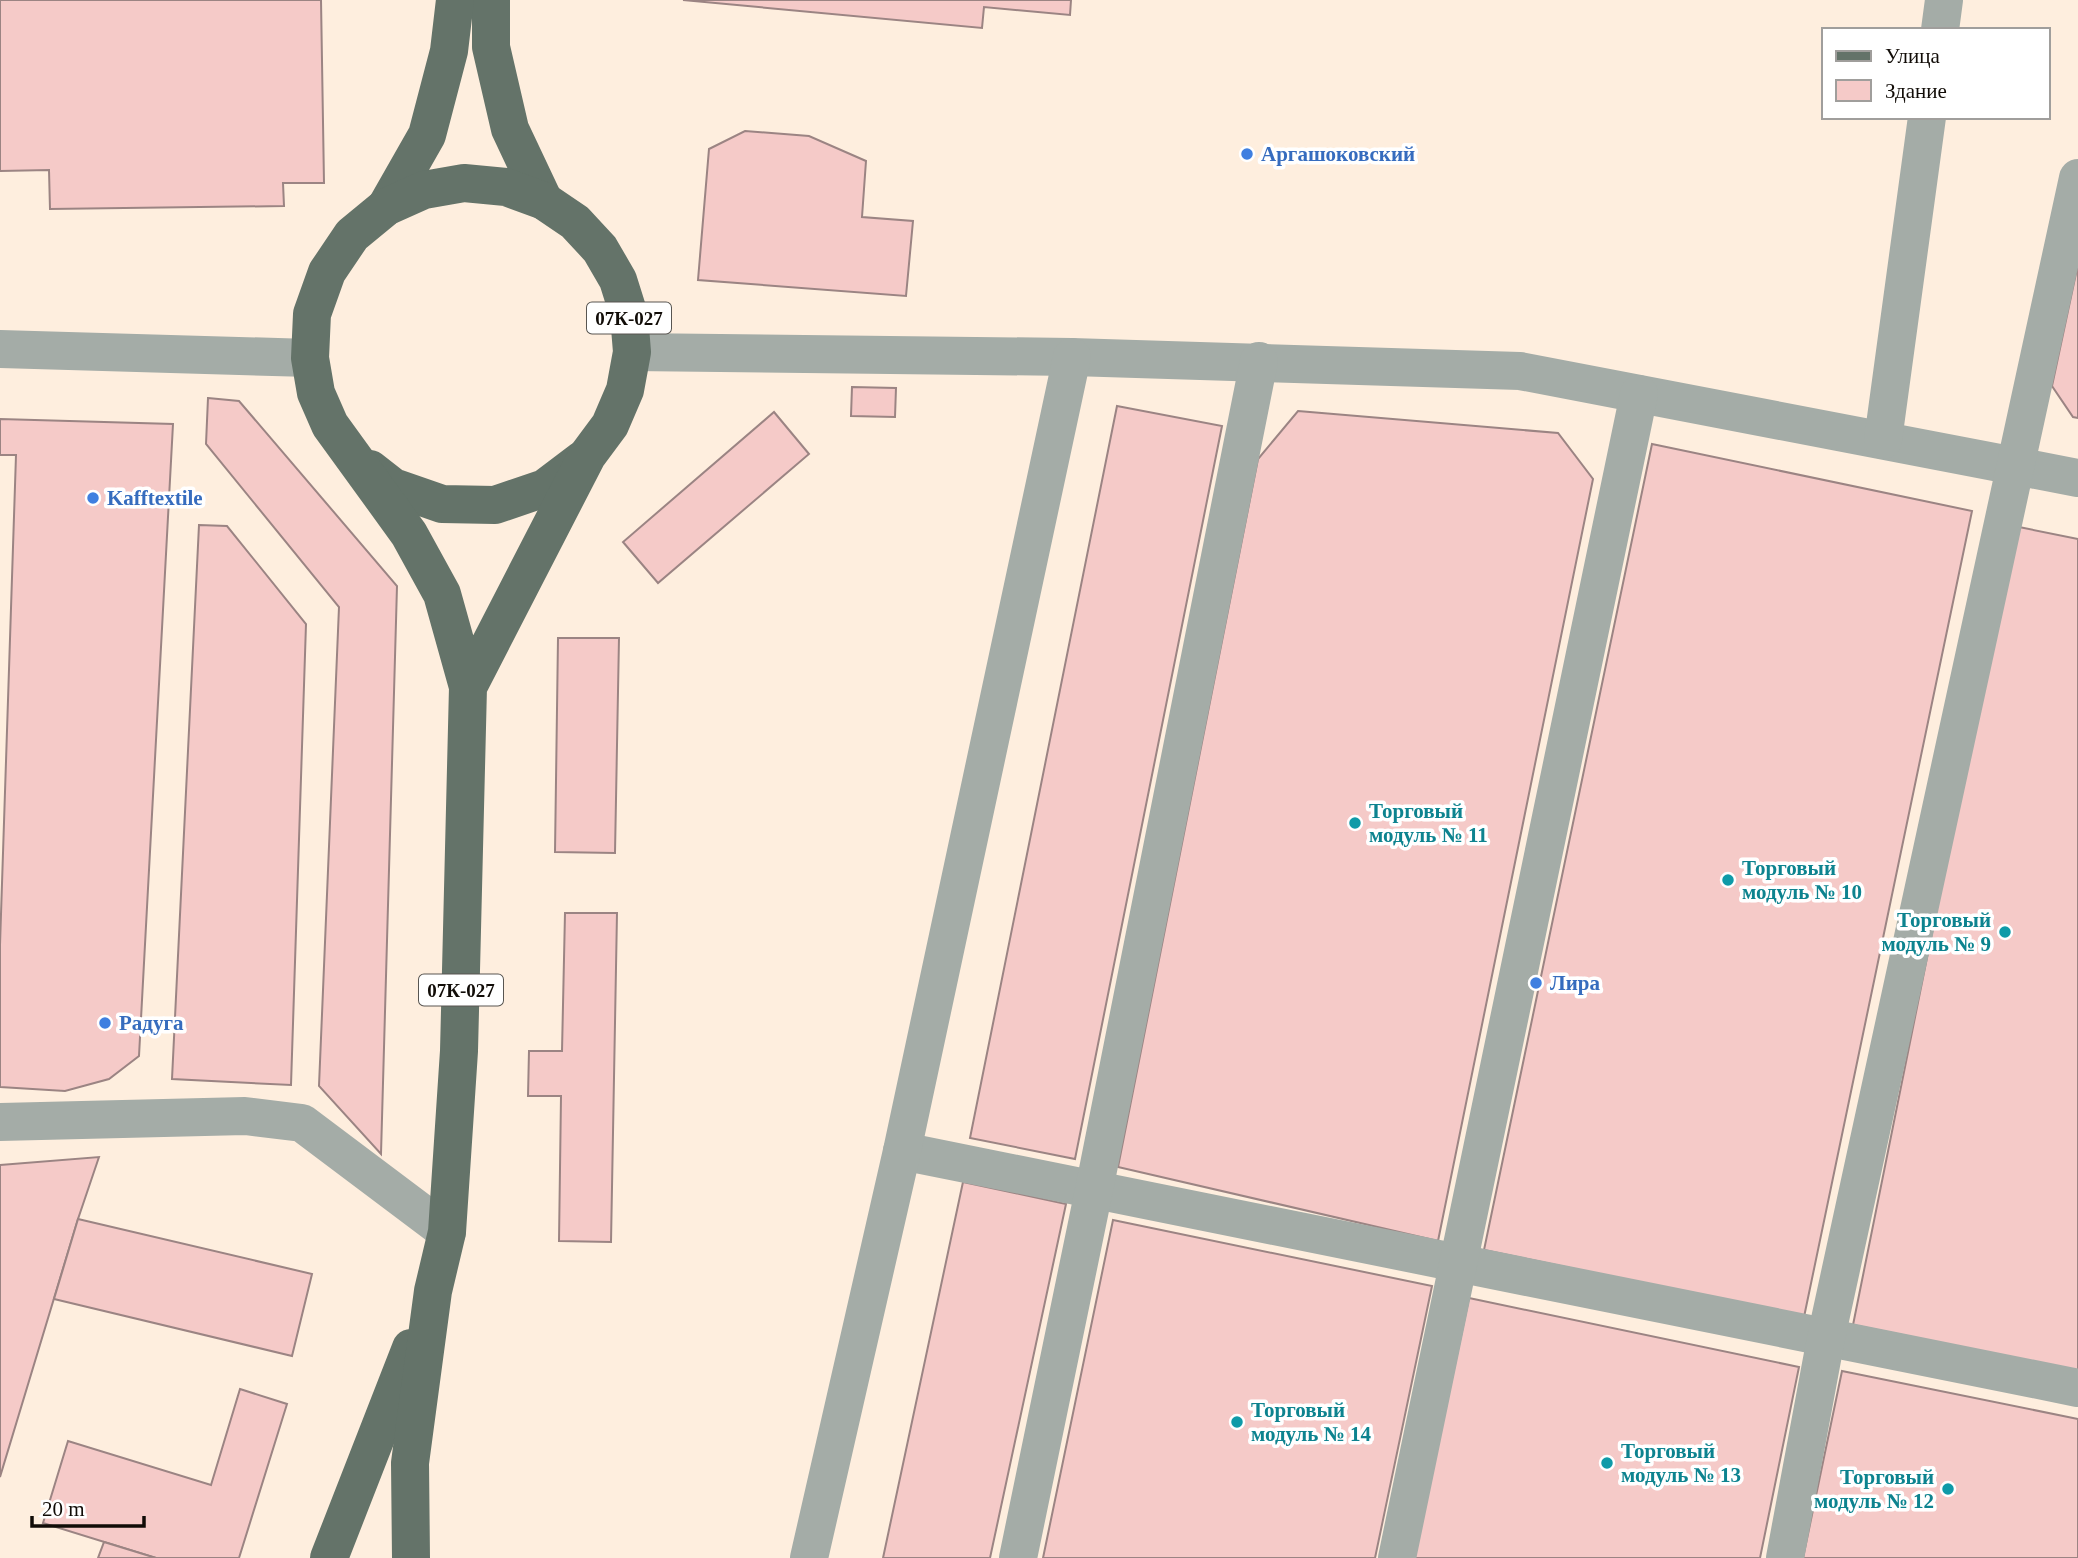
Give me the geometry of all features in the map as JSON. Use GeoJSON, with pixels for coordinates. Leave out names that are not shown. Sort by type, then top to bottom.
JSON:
{"type":"FeatureCollection","features":[{"type":"Feature","properties":{"kind":"main road","name":"07К-027"},"geometry":{"type":"LineString","coordinates":[[411,1558],[410,1463],[433,1291],[447,1232],[459,1051],[468,687],[442,594],[409,534],[330,425],[316,393],[310,358],[312,314],[327,272],[352,235],[386,207],[426,135],[449,51],[455,0]]}},
{"type":"Feature","properties":{"kind":"main road"},"geometry":{"type":"LineString","coordinates":[[491,0],[491,47],[510,129],[544,201]]}},
{"type":"Feature","properties":{"kind":"main road"},"geometry":{"type":"LineString","coordinates":[[386,207],[424,190],[464,183],[506,187],[544,201]]}},
{"type":"Feature","properties":{"kind":"main road","name":"07К-027"},"geometry":{"type":"LineString","coordinates":[[468,687],[587,456],[610,425],[625,390],[632,352],[629,315],[618,280],[600,248],[575,222],[544,201]]}},
{"type":"Feature","properties":{"kind":"main road"},"geometry":{"type":"LineString","coordinates":[[352,454],[393,487],[442,504],[495,505],[545,488],[587,456]]}},
{"type":"Feature","properties":{"kind":"main road","name":"07К-027"},"geometry":{"type":"LineString","coordinates":[[329,1558],[433,1291]]}},
{"type":"Feature","properties":{"kind":"lane"},"geometry":{"type":"LineString","coordinates":[[1940,28],[1944,0]]}},
{"type":"Feature","properties":{"kind":"lane"},"geometry":{"type":"LineString","coordinates":[[1883,440],[1927,119]]}},
{"type":"Feature","properties":{"kind":"lane"},"geometry":{"type":"LineString","coordinates":[[1785,1558],[1826,1338],[2078,178]]}},
{"type":"Feature","properties":{"kind":"lane"},"geometry":{"type":"LineString","coordinates":[[0,349],[310,358]]}},
{"type":"Feature","properties":{"kind":"lane"},"geometry":{"type":"LineString","coordinates":[[632,352],[1072,356],[1520,371],[2078,478]]}},
{"type":"Feature","properties":{"kind":"lane"},"geometry":{"type":"LineString","coordinates":[[809,1558],[902,1152],[1072,356]]}},
{"type":"Feature","properties":{"kind":"lane"},"geometry":{"type":"LineString","coordinates":[[1017,1558],[1094,1190],[1259,361]]}},
{"type":"Feature","properties":{"kind":"lane"},"geometry":{"type":"LineString","coordinates":[[1397,1558],[1639,394]]}},
{"type":"Feature","properties":{"kind":"lane"},"geometry":{"type":"LineString","coordinates":[[0,1122],[245,1116],[302,1123],[447,1232]]}},
{"type":"Feature","properties":{"kind":"lane"},"geometry":{"type":"LineString","coordinates":[[902,1152],[2078,1388]]}},
{"type":"Feature","properties":{"kind":"building"},"geometry":{"type":"Polygon","coordinates":[[[0,0],[321,0],[324,183],[283,183],[284,206],[50,209],[49,170],[0,171],[0,0]]]}},
{"type":"Feature","properties":{"kind":"building"},"geometry":{"type":"Polygon","coordinates":[[[683,0],[1071,0],[1070,15],[984,7],[982,28],[683,0]]]}},
{"type":"Feature","properties":{"kind":"building"},"geometry":{"type":"Polygon","coordinates":[[[745,131],[809,136],[866,161],[862,217],[913,221],[906,296],[698,280],[709,149],[745,131]]]}},
{"type":"Feature","properties":{"kind":"building"},"geometry":{"type":"Polygon","coordinates":[[[2078,264],[2078,418],[2073,417],[2052,386],[2078,264]]]}},
{"type":"Feature","properties":{"kind":"building"},"geometry":{"type":"Polygon","coordinates":[[[852,387],[896,388],[895,417],[851,416],[852,387]]]}},
{"type":"Feature","properties":{"kind":"building"},"geometry":{"type":"Polygon","coordinates":[[[208,398],[239,401],[397,586],[381,1154],[319,1086],[339,607],[206,444],[208,398]]]}},
{"type":"Feature","properties":{"kind":"building"},"geometry":{"type":"Polygon","coordinates":[[[1117,406],[1222,426],[1075,1159],[970,1138],[1117,406]]]}},
{"type":"Feature","properties":{"kind":"building","name":"Торговый модуль № 11"},"geometry":{"type":"Polygon","coordinates":[[[1298,411],[1558,433],[1593,479],[1438,1241],[1118,1167],[1258,459],[1298,411]]]}},
{"type":"Feature","properties":{"kind":"building"},"geometry":{"type":"Polygon","coordinates":[[[774,412],[809,454],[658,583],[623,542],[774,412]]]}},
{"type":"Feature","properties":{"kind":"building"},"geometry":{"type":"Polygon","coordinates":[[[0,419],[173,424],[139,1056],[109,1079],[65,1091],[0,1087],[0,945],[16,455],[0,455],[0,419]]]}},
{"type":"Feature","properties":{"kind":"building","name":"Торговый модуль № 10"},"geometry":{"type":"Polygon","coordinates":[[[1652,444],[1972,511],[1804,1317],[1484,1250],[1652,444]]]}},
{"type":"Feature","properties":{"kind":"building"},"geometry":{"type":"Polygon","coordinates":[[[199,525],[227,526],[306,624],[291,1085],[172,1079],[199,525]]]}},
{"type":"Feature","properties":{"kind":"building","name":"Торговый модуль № 9"},"geometry":{"type":"Polygon","coordinates":[[[2014,526],[2078,539],[2078,1371],[1853,1325],[2014,526]]]}},
{"type":"Feature","properties":{"kind":"building"},"geometry":{"type":"Polygon","coordinates":[[[558,638],[619,638],[615,853],[555,852],[558,638]]]}},
{"type":"Feature","properties":{"kind":"building"},"geometry":{"type":"Polygon","coordinates":[[[565,913],[617,913],[611,1242],[559,1241],[561,1096],[528,1096],[529,1051],[562,1051],[565,913]]]}},
{"type":"Feature","properties":{"kind":"building"},"geometry":{"type":"Polygon","coordinates":[[[99,1157],[78,1219],[0,1477],[0,1165],[99,1157]]]}},
{"type":"Feature","properties":{"kind":"building"},"geometry":{"type":"Polygon","coordinates":[[[963,1182],[1066,1204],[990,1558],[883,1558],[963,1182]]]}},
{"type":"Feature","properties":{"kind":"building"},"geometry":{"type":"Polygon","coordinates":[[[78,1219],[312,1274],[292,1356],[54,1299],[78,1219]]]}},
{"type":"Feature","properties":{"kind":"building","name":"Торговый модуль № 14"},"geometry":{"type":"Polygon","coordinates":[[[1113,1220],[1432,1286],[1375,1558],[1043,1558],[1113,1220]]]}},
{"type":"Feature","properties":{"kind":"building","name":"Торговый модуль № 13"},"geometry":{"type":"Polygon","coordinates":[[[1469,1298],[1799,1367],[1760,1558],[1414,1558],[1469,1298]]]}},
{"type":"Feature","properties":{"kind":"building","name":"Торговый модуль № 12"},"geometry":{"type":"Polygon","coordinates":[[[1842,1371],[2078,1419],[2078,1558],[1803,1558],[1842,1371]]]}},
{"type":"Feature","properties":{"kind":"building"},"geometry":{"type":"Polygon","coordinates":[[[240,1389],[287,1404],[239,1558],[156,1558],[43,1523],[68,1441],[211,1485],[240,1389]]]}},
{"type":"Feature","properties":{"kind":"building"},"geometry":{"type":"Polygon","coordinates":[[[104,1542],[156,1558],[98,1558],[104,1542]]]}},
{"type":"Feature","properties":{"kind":"place","name":"Аргашоковский"},"geometry":{"type":"Point","coordinates":[1247,154]}},
{"type":"Feature","properties":{"kind":"place","name":"Kafftextile"},"geometry":{"type":"Point","coordinates":[93,498]}},
{"type":"Feature","properties":{"kind":"place","name":"Торговый модуль № 11"},"geometry":{"type":"Point","coordinates":[1355,823]}},
{"type":"Feature","properties":{"kind":"place","name":"Торговый модуль № 10"},"geometry":{"type":"Point","coordinates":[1728,880]}},
{"type":"Feature","properties":{"kind":"place","name":"Торговый модуль № 9"},"geometry":{"type":"Point","coordinates":[2005,932]}},
{"type":"Feature","properties":{"kind":"place","name":"Лира"},"geometry":{"type":"Point","coordinates":[1536,983]}},
{"type":"Feature","properties":{"kind":"place","name":"Радуга"},"geometry":{"type":"Point","coordinates":[105,1023]}},
{"type":"Feature","properties":{"kind":"place","name":"Торговый модуль № 14"},"geometry":{"type":"Point","coordinates":[1237,1422]}},
{"type":"Feature","properties":{"kind":"place","name":"Торговый модуль № 13"},"geometry":{"type":"Point","coordinates":[1607,1463]}},
{"type":"Feature","properties":{"kind":"place","name":"Торговый модуль № 12"},"geometry":{"type":"Point","coordinates":[1948,1489]}}]}
